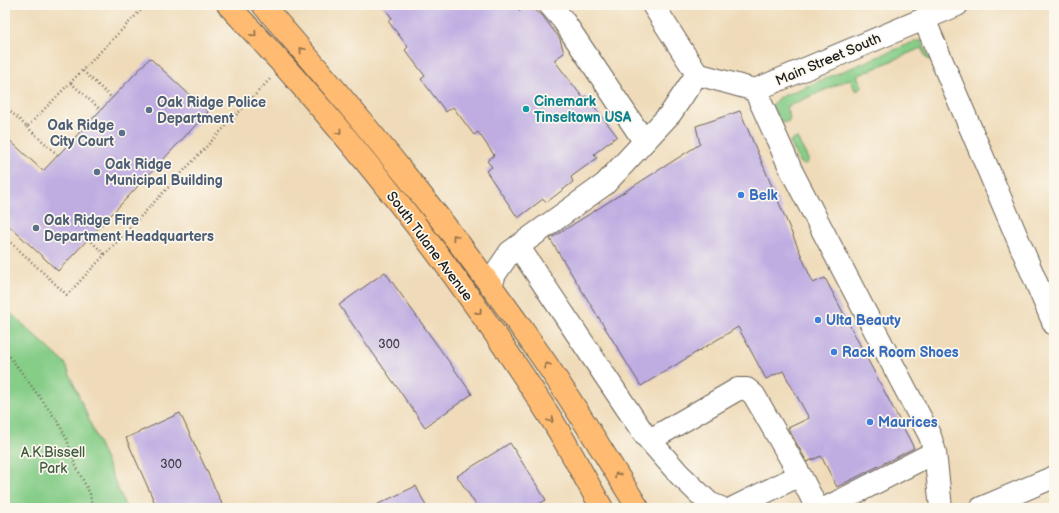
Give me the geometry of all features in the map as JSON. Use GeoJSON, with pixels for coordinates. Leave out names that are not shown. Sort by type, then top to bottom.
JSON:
{"type":"FeatureCollection","features":[{"type":"Feature","properties":{"kind":"main road","name":"South Tulane Avenue"},"geometry":{"type":"LineString","coordinates":[[228,5],[283,66],[381,181],[468,297],[552,422],[602,508]]}},
{"type":"Feature","properties":{"kind":"main road","name":"South Tulane Avenue"},"geometry":{"type":"LineString","coordinates":[[263,5],[318,68],[402,169],[491,286],[542,357],[638,508]]}},
{"type":"Feature","properties":{"kind":"street"},"geometry":{"type":"LineString","coordinates":[[550,5],[563,20],[644,141]]}},
{"type":"Feature","properties":{"kind":"street"},"geometry":{"type":"LineString","coordinates":[[653,5],[697,74],[755,90],[793,174],[930,436],[935,452],[941,508]]}},
{"type":"Feature","properties":{"kind":"street","name":"Main Street South"},"geometry":{"type":"LineString","coordinates":[[755,90],[957,5]]}},
{"type":"Feature","properties":{"kind":"street"},"geometry":{"type":"LineString","coordinates":[[924,19],[1054,324]]}},
{"type":"Feature","properties":{"kind":"street"},"geometry":{"type":"LineString","coordinates":[[298,84],[318,68]]}},
{"type":"Feature","properties":{"kind":"street"},"geometry":{"type":"LineString","coordinates":[[491,286],[495,274],[514,249],[605,184],[671,113],[697,74]]}},
{"type":"Feature","properties":{"kind":"street"},"geometry":{"type":"LineString","coordinates":[[468,256],[482,258],[514,249]]}},
{"type":"Feature","properties":{"kind":"street"},"geometry":{"type":"LineString","coordinates":[[514,249],[650,440],[679,474],[709,503],[721,508]]}},
{"type":"Feature","properties":{"kind":"street"},"geometry":{"type":"LineString","coordinates":[[650,440],[738,389],[747,389],[754,395],[800,475],[817,508]]}},
{"type":"Feature","properties":{"kind":"street"},"geometry":{"type":"LineString","coordinates":[[826,508],[935,452]]}},
{"type":"Feature","properties":{"kind":"street"},"geometry":{"type":"LineString","coordinates":[[733,508],[800,475]]}},
{"type":"Feature","properties":{"kind":"street"},"geometry":{"type":"LineString","coordinates":[[981,508],[1054,477]]}},
{"type":"Feature","properties":{"kind":"path"},"geometry":{"type":"LineString","coordinates":[[27,126],[83,71],[146,5]]}},
{"type":"Feature","properties":{"kind":"path"},"geometry":{"type":"LineString","coordinates":[[5,237],[67,295],[283,66]]}},
{"type":"Feature","properties":{"kind":"path"},"geometry":{"type":"LineString","coordinates":[[83,71],[112,98]]}},
{"type":"Feature","properties":{"kind":"path"},"geometry":{"type":"LineString","coordinates":[[71,83],[101,110]]}},
{"type":"Feature","properties":{"kind":"path"},"geometry":{"type":"LineString","coordinates":[[5,106],[58,155]]}},
{"type":"Feature","properties":{"kind":"path"},"geometry":{"type":"LineString","coordinates":[[5,115],[9,110]]}},
{"type":"Feature","properties":{"kind":"path"},"geometry":{"type":"LineString","coordinates":[[88,239],[105,255]]}},
{"type":"Feature","properties":{"kind":"path"},"geometry":{"type":"LineString","coordinates":[[5,350],[58,422],[67,440],[75,464],[90,494],[92,508]]}},
{"type":"Feature","properties":{"kind":"green space"},"geometry":{"type":"Polygon","coordinates":[[[916,41],[922,41],[930,60],[927,59],[921,48],[857,76],[862,86],[859,90],[855,90],[850,79],[786,107],[790,118],[789,121],[782,123],[772,106],[778,98],[916,41]]]}},
{"type":"Feature","properties":{"kind":"green space"},"geometry":{"type":"Polygon","coordinates":[[[797,138],[808,159],[808,162],[804,165],[800,163],[790,143],[792,140],[797,138]]]}},
{"type":"Feature","properties":{"kind":"green space","name":"A.K.Bissell Park"},"geometry":{"type":"Polygon","coordinates":[[[5,308],[65,363],[126,508],[5,508],[5,308]]]}},
{"type":"Feature","properties":{"kind":"building","name":"Cinemark Tinseltown USA"},"geometry":{"type":"Polygon","coordinates":[[[382,5],[515,5],[520,11],[528,5],[542,15],[560,39],[564,53],[554,60],[583,98],[586,96],[617,136],[594,154],[597,158],[571,177],[573,182],[547,202],[543,199],[518,218],[486,171],[492,167],[487,161],[494,155],[478,132],[474,135],[453,107],[446,112],[421,79],[425,76],[405,50],[408,47],[388,21],[392,18],[382,5]]]}},
{"type":"Feature","properties":{"kind":"building","name":"Oak Ridge Municipal Building"},"geometry":{"type":"Polygon","coordinates":[[[150,58],[208,112],[58,271],[5,222],[5,136],[43,171],[150,58]]]}},
{"type":"Feature","properties":{"kind":"building"},"geometry":{"type":"Polygon","coordinates":[[[740,111],[813,283],[825,278],[914,448],[837,487],[821,456],[807,462],[788,428],[809,418],[783,371],[766,379],[738,327],[641,386],[550,239],[700,144],[696,126],[740,111]]]}},
{"type":"Feature","properties":{"kind":"building"},"geometry":{"type":"Polygon","coordinates":[[[385,272],[472,394],[425,427],[339,305],[385,272]]]}},
{"type":"Feature","properties":{"kind":"building"},"geometry":{"type":"Polygon","coordinates":[[[180,413],[224,508],[157,508],[126,438],[180,413]]]}},
{"type":"Feature","properties":{"kind":"building"},"geometry":{"type":"Polygon","coordinates":[[[510,443],[546,500],[532,508],[478,508],[457,476],[510,443]]]}},
{"type":"Feature","properties":{"kind":"building"},"geometry":{"type":"Polygon","coordinates":[[[416,486],[427,508],[370,508],[416,486]]]}},
{"type":"Feature","properties":{"kind":"place","name":"Cinemark Tinseltown USA"},"geometry":{"type":"Point","coordinates":[526,109]}},
{"type":"Feature","properties":{"kind":"place","name":"Oak Ridge Police Department"},"geometry":{"type":"Point","coordinates":[149,110]}},
{"type":"Feature","properties":{"kind":"place","name":"Oak Ridge City Court"},"geometry":{"type":"Point","coordinates":[122,133]}},
{"type":"Feature","properties":{"kind":"place","name":"Oak Ridge Municipal Building"},"geometry":{"type":"Point","coordinates":[97,172]}},
{"type":"Feature","properties":{"kind":"place","name":"Belk"},"geometry":{"type":"Point","coordinates":[741,195]}},
{"type":"Feature","properties":{"kind":"place","name":"Oak Ridge Fire Department Headquarters"},"geometry":{"type":"Point","coordinates":[36,228]}},
{"type":"Feature","properties":{"kind":"place","name":"Ulta Beauty"},"geometry":{"type":"Point","coordinates":[818,320]}},
{"type":"Feature","properties":{"kind":"place","name":"Rack Room Shoes"},"geometry":{"type":"Point","coordinates":[834,352]}},
{"type":"Feature","properties":{"kind":"place","name":"Maurices"},"geometry":{"type":"Point","coordinates":[870,422]}}]}
